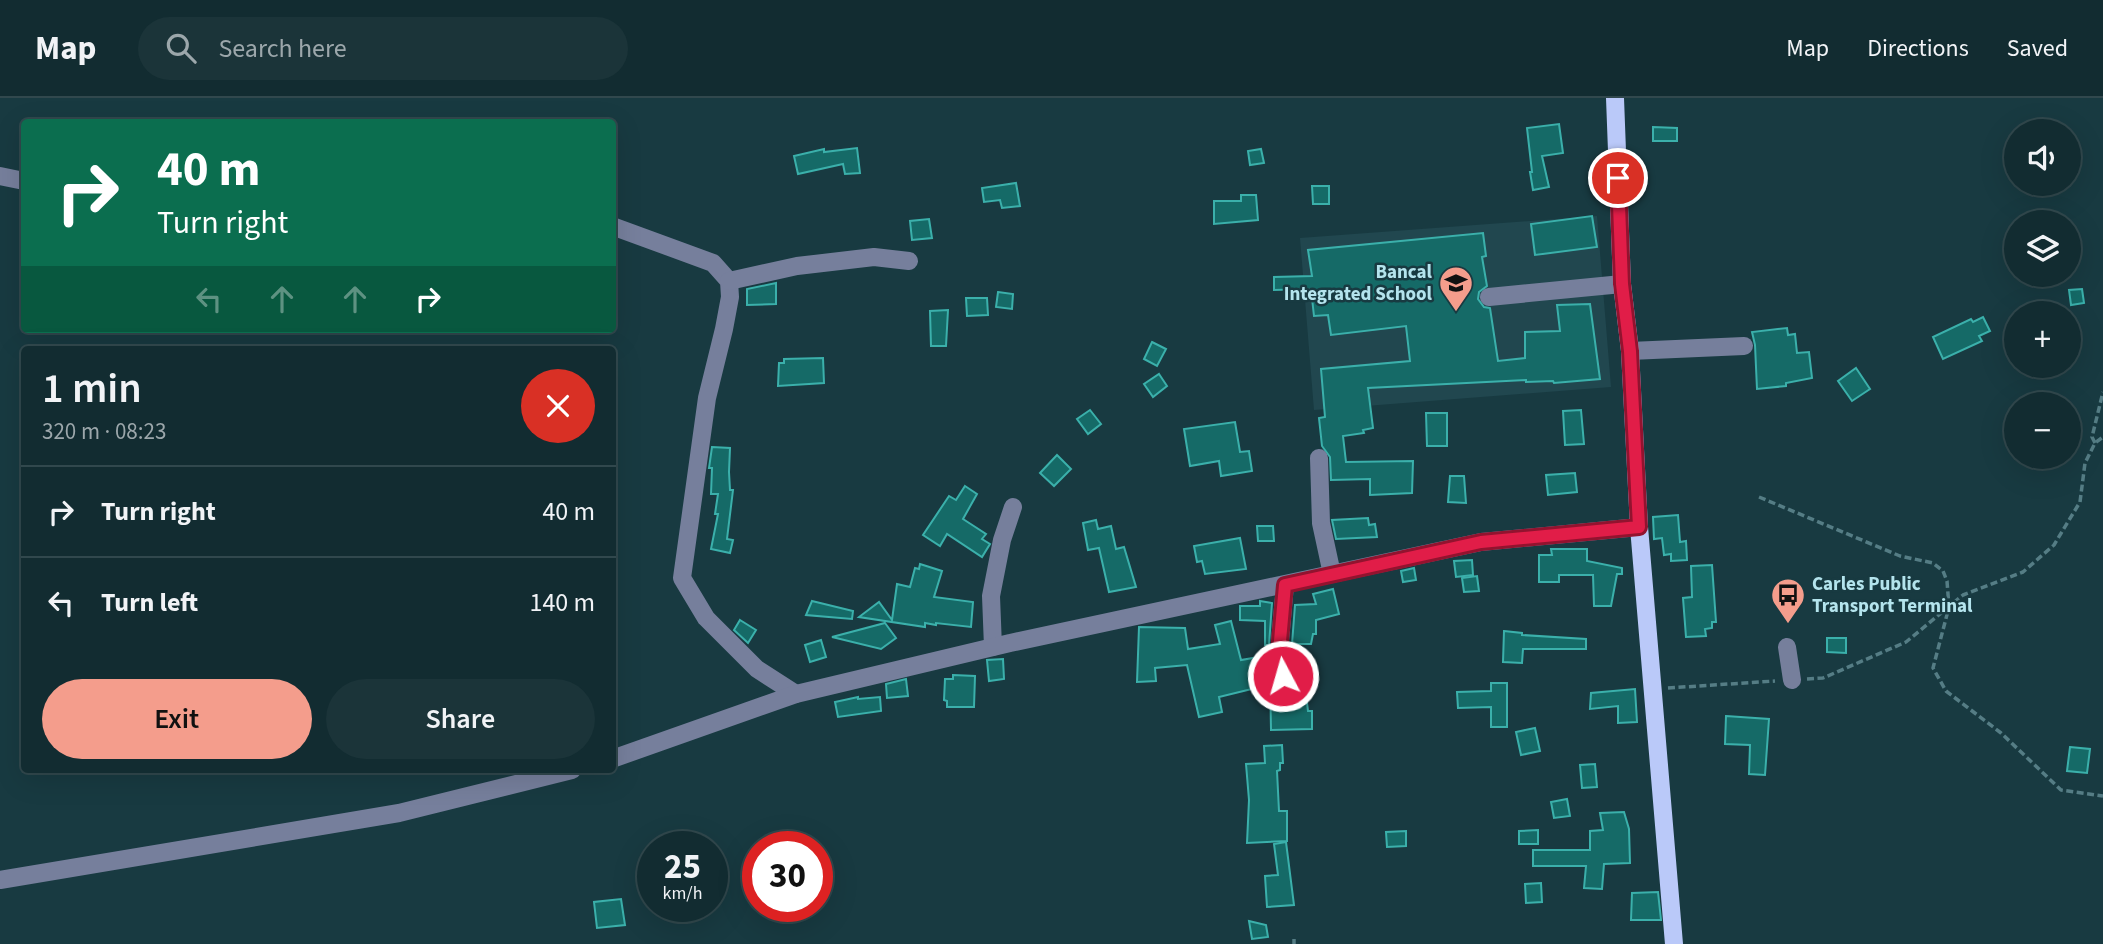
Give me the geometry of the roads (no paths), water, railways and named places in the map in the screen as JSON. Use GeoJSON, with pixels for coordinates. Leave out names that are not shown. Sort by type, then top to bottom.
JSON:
{"type":"FeatureCollection","features":[{"type":"Feature","properties":{"kind":"main road"},"geometry":{"type":"LineString","coordinates":[[1615,98],[1622,284],[1630,351],[1639,527],[1675,944]]}},
{"type":"Feature","properties":{"kind":"street"},"geometry":{"type":"LineString","coordinates":[[0,176],[21,180]]}},
{"type":"Feature","properties":{"kind":"street"},"geometry":{"type":"LineString","coordinates":[[616,227],[713,263],[729,281],[730,298],[707,398],[682,578],[706,618],[757,669],[796,694]]}},
{"type":"Feature","properties":{"kind":"street"},"geometry":{"type":"LineString","coordinates":[[729,281],[797,266],[874,257],[909,261]]}},
{"type":"Feature","properties":{"kind":"street"},"geometry":{"type":"LineString","coordinates":[[1489,297],[1622,284]]}},
{"type":"Feature","properties":{"kind":"street"},"geometry":{"type":"LineString","coordinates":[[1630,351],[1744,346]]}},
{"type":"Feature","properties":{"kind":"street"},"geometry":{"type":"LineString","coordinates":[[1319,458],[1321,523],[1332,574]]}},
{"type":"Feature","properties":{"kind":"street"},"geometry":{"type":"LineString","coordinates":[[993,647],[991,596],[1002,540],[1013,507]]}},
{"type":"Feature","properties":{"kind":"street"},"geometry":{"type":"LineString","coordinates":[[616,758],[796,694],[993,647],[1481,542],[1639,527]]}},
{"type":"Feature","properties":{"kind":"street"},"geometry":{"type":"LineString","coordinates":[[1283,676],[1280,630],[1285,585]]}},
{"type":"Feature","properties":{"kind":"street"},"geometry":{"type":"LineString","coordinates":[[1787,647],[1792,680]]}},
{"type":"Feature","properties":{"kind":"street"},"geometry":{"type":"LineString","coordinates":[[0,880],[399,813],[560,773]]}},
{"type":"Feature","properties":{"kind":"place","name":"Bancal Integrated School"},"geometry":{"type":"Point","coordinates":[1456,313]}},
{"type":"Feature","properties":{"kind":"place","name":"Carles Public Transport Terminal"},"geometry":{"type":"Point","coordinates":[1788,625]}}]}
